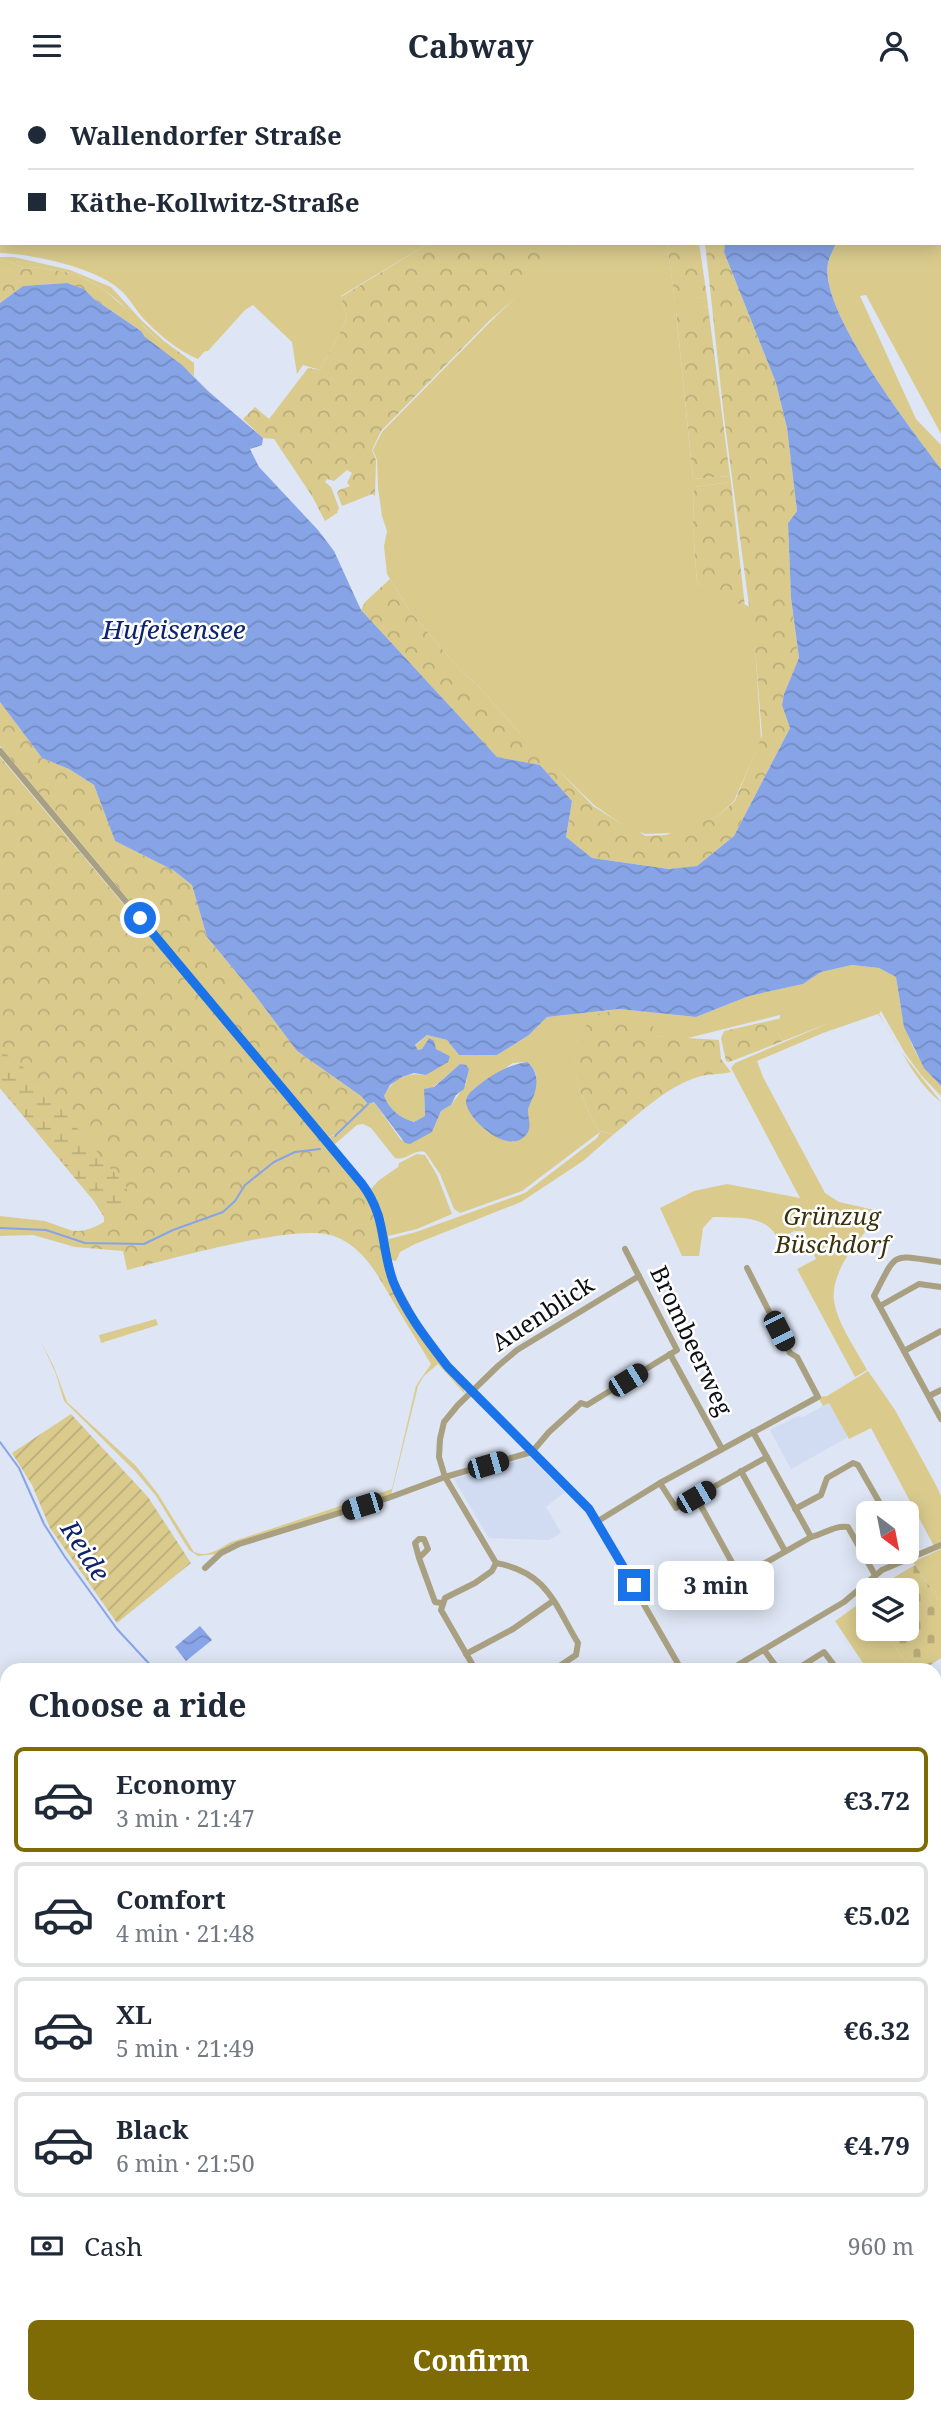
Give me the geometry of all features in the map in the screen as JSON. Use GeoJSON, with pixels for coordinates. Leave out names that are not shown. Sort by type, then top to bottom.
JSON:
{"type":"FeatureCollection","features":[{"type":"Feature","properties":{"kind":"street"},"geometry":{"type":"LineString","coordinates":[[0,751],[362,1184],[375,1204],[381,1222],[388,1264],[398,1293],[430,1345],[448,1367],[589,1509],[678,1663]]}},
{"type":"Feature","properties":{"kind":"street","name":"Brombeerweg"},"geometry":{"type":"LineString","coordinates":[[625,1249],[677,1350],[670,1354],[722,1449]]}},
{"type":"Feature","properties":{"kind":"street"},"geometry":{"type":"LineString","coordinates":[[941,1262],[900,1256],[893,1260],[874,1296],[941,1419]]}},
{"type":"Feature","properties":{"kind":"street"},"geometry":{"type":"LineString","coordinates":[[598,1521],[660,1483],[818,1397],[797,1357],[790,1353],[747,1268]]}},
{"type":"Feature","properties":{"kind":"street","name":"Auenblick"},"geometry":{"type":"LineString","coordinates":[[445,1477],[439,1457],[444,1422],[472,1391],[517,1350],[639,1276]]}},
{"type":"Feature","properties":{"kind":"street"},"geometry":{"type":"LineString","coordinates":[[880,1306],[919,1284],[941,1287]]}},
{"type":"Feature","properties":{"kind":"street"},"geometry":{"type":"LineString","coordinates":[[904,1351],[941,1331]]}},
{"type":"Feature","properties":{"kind":"street"},"geometry":{"type":"LineString","coordinates":[[205,1568],[221,1553],[239,1544],[388,1499],[445,1477],[532,1452],[549,1432],[581,1403],[587,1405],[670,1354]]}},
{"type":"Feature","properties":{"kind":"street"},"geometry":{"type":"LineString","coordinates":[[929,1396],[941,1390]]}},
{"type":"Feature","properties":{"kind":"street"},"geometry":{"type":"LineString","coordinates":[[753,1432],[811,1537]]}},
{"type":"Feature","properties":{"kind":"street"},"geometry":{"type":"LineString","coordinates":[[660,1483],[673,1507],[767,1457]]}},
{"type":"Feature","properties":{"kind":"street"},"geometry":{"type":"LineString","coordinates":[[795,1509],[821,1495],[827,1478],[853,1463],[858,1465],[879,1501]]}},
{"type":"Feature","properties":{"kind":"street"},"geometry":{"type":"LineString","coordinates":[[741,1471],[785,1551]]}},
{"type":"Feature","properties":{"kind":"street"},"geometry":{"type":"LineString","coordinates":[[445,1477],[496,1563],[526,1571],[537,1579],[552,1601],[578,1643],[576,1655],[564,1663]]}},
{"type":"Feature","properties":{"kind":"street"},"geometry":{"type":"LineString","coordinates":[[696,1497],[740,1577]]}},
{"type":"Feature","properties":{"kind":"street"},"geometry":{"type":"LineString","coordinates":[[719,1589],[811,1537],[821,1535],[838,1525],[848,1527],[856,1542]]}},
{"type":"Feature","properties":{"kind":"street"},"geometry":{"type":"LineString","coordinates":[[741,1663],[844,1602],[875,1575],[941,1545]]}},
{"type":"Feature","properties":{"kind":"street"},"geometry":{"type":"LineString","coordinates":[[419,1558],[435,1602],[441,1604]]}},
{"type":"Feature","properties":{"kind":"street"},"geometry":{"type":"LineString","coordinates":[[471,1663],[441,1610],[441,1604],[445,1598],[492,1571],[496,1563]]}},
{"type":"Feature","properties":{"kind":"street"},"geometry":{"type":"LineString","coordinates":[[869,1565],[875,1575]]}},
{"type":"Feature","properties":{"kind":"street"},"geometry":{"type":"LineString","coordinates":[[466,1654],[513,1629],[552,1601]]}},
{"type":"Feature","properties":{"kind":"street"},"geometry":{"type":"LineString","coordinates":[[764,1650],[774,1663]]}},
{"type":"Feature","properties":{"kind":"street"},"geometry":{"type":"LineString","coordinates":[[807,1663],[824,1652],[832,1663]]}},
{"type":"Feature","properties":{"kind":"shaded area"},"geometry":{"type":"Polygon","coordinates":[[[829,1403],[848,1437],[791,1469],[770,1430],[829,1403]]]}},
{"type":"Feature","properties":{"kind":"shaded area"},"geometry":{"type":"Polygon","coordinates":[[[529,1457],[565,1492],[546,1507],[561,1533],[549,1540],[489,1538],[454,1479],[529,1457]]]}},
{"type":"Feature","properties":{"kind":"green space"},"geometry":{"type":"Polygon","coordinates":[[[0,245],[426,245],[341,296],[347,319],[320,370],[303,365],[297,374],[292,342],[253,305],[198,359],[161,335],[142,317],[122,291],[94,274],[62,263],[0,253],[0,245]]]}},
{"type":"Feature","properties":{"kind":"green space"},"geometry":{"type":"Polygon","coordinates":[[[426,245],[571,245],[489,321],[381,431],[372,450],[376,460],[375,496],[372,494],[342,506],[337,493],[350,486],[347,483],[352,473],[347,470],[334,481],[327,479],[325,482],[331,487],[339,508],[337,513],[325,521],[312,496],[274,439],[263,438],[243,419],[255,407],[269,419],[308,368],[320,370],[347,319],[341,297],[426,245]]]}},
{"type":"Feature","properties":{"kind":"green space"},"geometry":{"type":"Polygon","coordinates":[[[571,245],[667,245],[675,301],[707,297],[708,306],[676,312],[693,479],[730,476],[731,482],[694,487],[693,527],[697,583],[750,607],[761,740],[734,801],[718,816],[672,833],[645,834],[620,823],[594,805],[458,668],[409,610],[387,574],[384,546],[387,531],[382,516],[377,460],[373,450],[382,432],[490,322],[571,245]]]}},
{"type":"Feature","properties":{"kind":"green space"},"geometry":{"type":"Polygon","coordinates":[[[667,245],[699,245],[707,297],[675,302],[667,245]]]}},
{"type":"Feature","properties":{"kind":"green space"},"geometry":{"type":"Polygon","coordinates":[[[705,245],[725,245],[724,252],[776,383],[787,428],[797,511],[788,523],[791,598],[799,659],[782,704],[790,728],[734,836],[697,866],[669,869],[592,858],[566,837],[572,801],[540,765],[497,757],[361,610],[365,602],[390,579],[409,610],[458,668],[593,806],[620,823],[634,827],[645,836],[666,835],[718,816],[735,801],[762,736],[756,659],[724,417],[705,245]]]}},
{"type":"Feature","properties":{"kind":"green space"},"geometry":{"type":"Polygon","coordinates":[[[835,245],[941,245],[941,434],[866,295],[860,296],[916,419],[941,445],[941,469],[890,399],[852,339],[837,310],[829,284],[828,263],[835,245]]]}},
{"type":"Feature","properties":{"kind":"green space"},"geometry":{"type":"Polygon","coordinates":[[[0,257],[14,257],[70,270],[111,287],[164,341],[161,343],[102,288],[76,274],[37,267],[25,269],[0,260],[0,257]]]}},
{"type":"Feature","properties":{"kind":"green space"},"geometry":{"type":"Polygon","coordinates":[[[0,260],[25,269],[37,267],[76,274],[102,288],[125,308],[130,309],[161,343],[164,341],[194,363],[194,376],[141,331],[83,289],[67,283],[23,286],[0,303],[0,260]]]}},
{"type":"Feature","properties":{"kind":"green space"},"geometry":{"type":"Polygon","coordinates":[[[708,306],[730,476],[693,479],[676,311],[708,306]]]}},
{"type":"Feature","properties":{"kind":"green space"},"geometry":{"type":"Polygon","coordinates":[[[731,482],[745,607],[697,583],[693,527],[694,487],[731,482]]]}},
{"type":"Feature","properties":{"kind":"green space"},"geometry":{"type":"Polygon","coordinates":[[[0,702],[42,758],[69,769],[94,785],[115,841],[173,870],[192,885],[207,937],[297,1051],[361,1096],[368,1104],[337,1134],[327,1137],[0,746],[0,702]]]}},
{"type":"Feature","properties":{"kind":"green space"},"geometry":{"type":"Polygon","coordinates":[[[0,757],[363,1190],[374,1209],[385,1264],[400,1301],[394,1303],[370,1264],[354,1248],[334,1236],[316,1233],[292,1234],[233,1244],[127,1270],[123,1251],[75,1247],[70,1230],[92,1228],[104,1222],[104,1217],[94,1201],[0,1088],[0,757]]]}},
{"type":"Feature","properties":{"kind":"green space","name":"Grünzug Büschdorf"},"geometry":{"type":"Polygon","coordinates":[[[852,965],[879,968],[896,977],[908,1036],[921,1060],[941,1086],[941,1096],[905,1053],[881,1011],[879,1014],[885,1024],[878,1014],[823,1033],[757,1061],[825,1193],[839,1202],[883,1212],[842,1265],[834,1289],[839,1319],[867,1370],[855,1377],[797,1269],[816,1259],[804,1231],[794,1231],[778,1240],[774,1232],[759,1222],[713,1217],[703,1228],[699,1256],[682,1256],[660,1208],[694,1191],[727,1184],[800,1198],[731,1068],[735,1063],[829,1023],[783,1041],[779,1034],[780,1015],[684,1039],[657,1036],[577,1040],[576,1076],[583,1099],[599,1131],[614,1134],[583,1161],[521,1202],[415,1244],[400,1252],[396,1261],[391,1260],[383,1215],[371,1189],[398,1167],[399,1163],[417,1154],[425,1155],[437,1175],[452,1214],[417,1229],[388,1236],[389,1239],[525,1193],[597,1138],[600,1132],[522,1191],[460,1213],[454,1209],[440,1174],[425,1152],[395,1158],[371,1128],[363,1124],[357,1125],[335,1144],[327,1137],[338,1135],[368,1104],[374,1102],[401,1140],[432,1132],[441,1111],[451,1105],[466,1084],[467,1078],[460,1064],[424,1095],[425,1116],[414,1122],[396,1113],[384,1096],[396,1081],[413,1074],[426,1075],[450,1056],[436,1049],[429,1038],[422,1049],[418,1050],[415,1046],[427,1035],[447,1040],[459,1055],[497,1055],[529,1035],[547,1017],[619,1009],[696,1017],[749,996],[803,984],[821,972],[852,965]],[[527,1062],[513,1063],[472,1090],[471,1112],[488,1132],[513,1142],[527,1132],[529,1104],[536,1079],[533,1067],[527,1062]]]}},
{"type":"Feature","properties":{"kind":"green space"},"geometry":{"type":"Polygon","coordinates":[[[618,1010],[654,1027],[657,1036],[719,1040],[721,1059],[731,1072],[687,1081],[654,1101],[614,1134],[599,1131],[577,1080],[575,1046],[593,1015],[618,1010]]]}},
{"type":"Feature","properties":{"kind":"green space"},"geometry":{"type":"Polygon","coordinates":[[[782,1018],[779,1034],[783,1041],[726,1061],[721,1038],[724,1031],[782,1018]]]}},
{"type":"Feature","properties":{"kind":"green space"},"geometry":{"type":"Polygon","coordinates":[[[0,1049],[33,1075],[127,1188],[128,1205],[119,1213],[104,1217],[94,1201],[0,1088],[0,1049]]]}},
{"type":"Feature","properties":{"kind":"green space"},"geometry":{"type":"Polygon","coordinates":[[[903,1054],[941,1102],[914,1072],[903,1054]]]}},
{"type":"Feature","properties":{"kind":"green space"},"geometry":{"type":"Polygon","coordinates":[[[0,1216],[45,1221],[70,1230],[75,1247],[33,1235],[0,1236],[0,1216]]]}},
{"type":"Feature","properties":{"kind":"green space"},"geometry":{"type":"Polygon","coordinates":[[[400,1301],[429,1347],[463,1387],[465,1394],[438,1364],[424,1376],[418,1386],[391,1495],[235,1543],[216,1554],[198,1556],[189,1550],[156,1496],[136,1472],[64,1401],[56,1374],[41,1342],[54,1367],[67,1402],[136,1466],[158,1494],[194,1552],[204,1554],[231,1542],[392,1489],[416,1386],[431,1364],[394,1303],[400,1301]]]}},
{"type":"Feature","properties":{"kind":"green space"},"geometry":{"type":"Polygon","coordinates":[[[156,1319],[158,1325],[101,1343],[99,1335],[156,1319]]]}},
{"type":"Feature","properties":{"kind":"green space"},"geometry":{"type":"Polygon","coordinates":[[[868,1371],[895,1410],[941,1496],[941,1545],[935,1548],[919,1518],[919,1501],[910,1501],[871,1428],[849,1439],[829,1403],[823,1406],[818,1397],[827,1396],[868,1371]]]}},
{"type":"Feature","properties":{"kind":"green space"},"geometry":{"type":"Polygon","coordinates":[[[71,1414],[148,1497],[191,1563],[117,1623],[50,1528],[32,1485],[12,1453],[71,1414]]]}},
{"type":"Feature","properties":{"kind":"green space"},"geometry":{"type":"Polygon","coordinates":[[[941,1549],[941,1603],[915,1565],[919,1565],[919,1559],[941,1549]]]}},
{"type":"Feature","properties":{"kind":"green space"},"geometry":{"type":"Polygon","coordinates":[[[915,1565],[941,1603],[941,1658],[933,1663],[907,1663],[891,1641],[919,1641],[919,1578],[893,1578],[915,1565]]]}},
{"type":"Feature","properties":{"kind":"green space"},"geometry":{"type":"Polygon","coordinates":[[[856,1606],[856,1641],[891,1641],[907,1663],[863,1663],[835,1621],[856,1606]]]}},
{"type":"Feature","properties":{"kind":"water","name":"Hufeisensee"},"geometry":{"type":"Polygon","coordinates":[[[725,245],[835,245],[828,263],[829,284],[837,310],[870,369],[941,469],[941,1086],[924,1068],[904,1027],[896,977],[879,968],[852,965],[821,972],[803,984],[749,996],[696,1017],[619,1009],[547,1017],[529,1035],[497,1055],[459,1055],[447,1040],[427,1035],[415,1045],[418,1050],[422,1049],[429,1038],[434,1041],[436,1049],[450,1056],[448,1062],[426,1075],[414,1073],[390,1085],[384,1096],[396,1113],[414,1122],[425,1116],[424,1089],[434,1087],[460,1064],[469,1069],[464,1089],[456,1095],[451,1105],[441,1111],[432,1132],[410,1144],[405,1143],[374,1102],[368,1104],[361,1096],[297,1051],[207,937],[192,885],[173,870],[115,841],[94,785],[69,769],[42,758],[0,702],[0,303],[23,286],[67,283],[84,289],[182,365],[263,438],[262,445],[250,449],[259,467],[334,551],[361,610],[497,757],[540,765],[572,801],[566,837],[592,858],[669,869],[697,866],[734,836],[790,728],[782,705],[799,658],[791,598],[788,523],[797,511],[787,428],[776,383],[724,252],[725,245]]]}},
{"type":"Feature","properties":{"kind":"water"},"geometry":{"type":"Polygon","coordinates":[[[527,1062],[535,1073],[536,1082],[528,1110],[529,1130],[517,1141],[498,1138],[472,1116],[466,1101],[468,1095],[506,1068],[527,1062]]]}},
{"type":"Feature","properties":{"kind":"water"},"geometry":{"type":"Polygon","coordinates":[[[200,1626],[212,1640],[186,1661],[175,1647],[200,1626]]]}},
{"type":"Feature","properties":{"kind":"waterway"},"geometry":{"type":"LineString","coordinates":[[335,1136],[368,1104]]}},
{"type":"Feature","properties":{"kind":"waterway"},"geometry":{"type":"LineString","coordinates":[[0,1228],[46,1230],[85,1243],[144,1244],[223,1212],[235,1201],[245,1185],[274,1162],[295,1152],[320,1149]]}},
{"type":"Feature","properties":{"kind":"waterway","name":"Reide"},"geometry":{"type":"LineString","coordinates":[[0,1442],[19,1468],[44,1524],[65,1557],[117,1629],[148,1663]]}},
{"type":"Feature","properties":{"kind":"route"},"geometry":{"type":"LineString","coordinates":[[140,918],[370,1195],[380,1215],[388,1264],[398,1293],[430,1345],[448,1367],[589,1509],[634,1585]]}}]}
